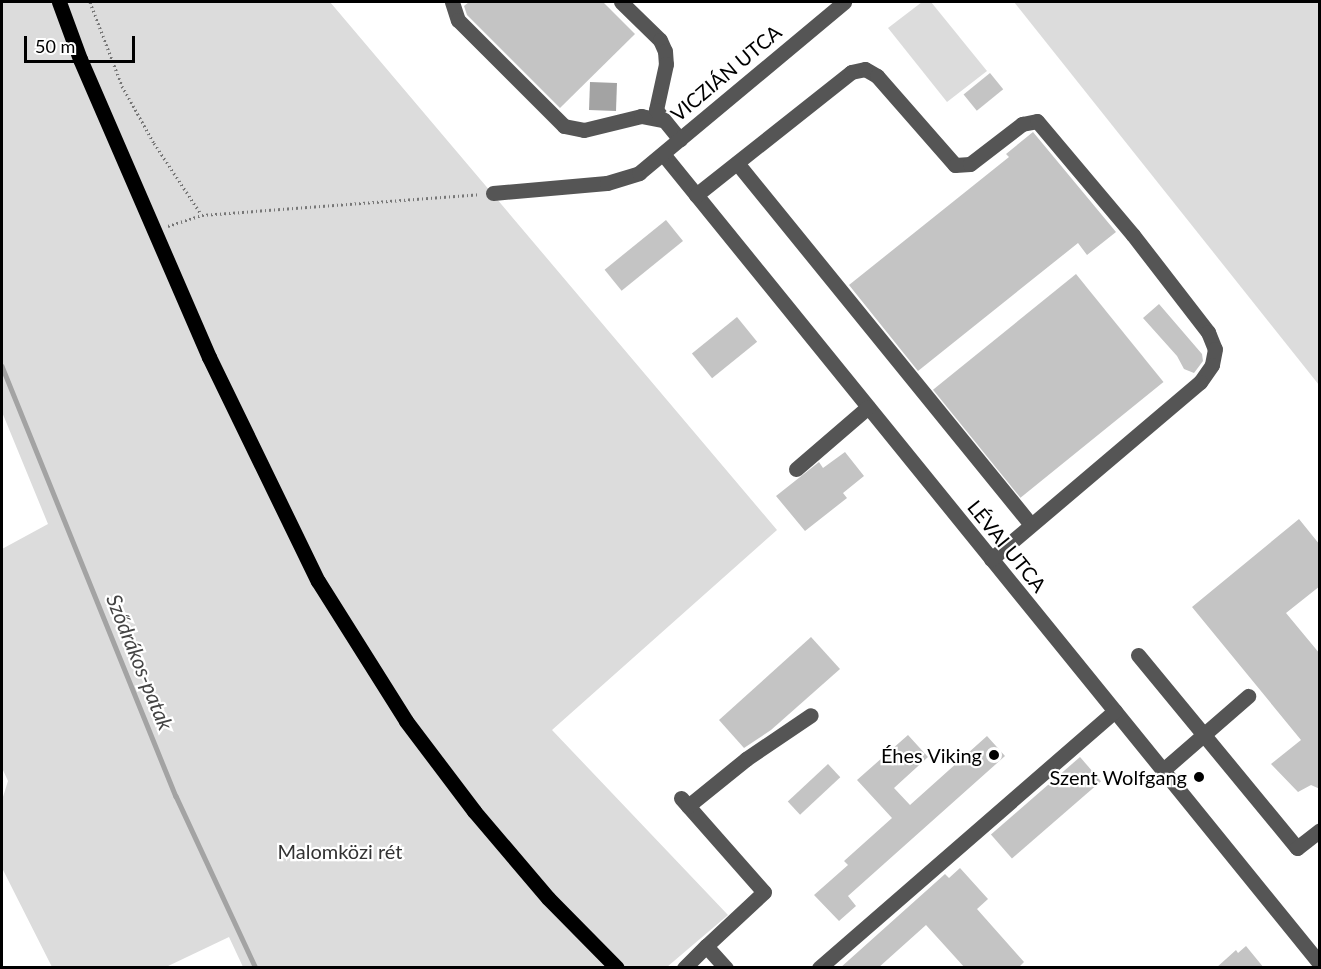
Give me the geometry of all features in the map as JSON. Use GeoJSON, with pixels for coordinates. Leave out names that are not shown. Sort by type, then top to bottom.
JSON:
{"type":"FeatureCollection","features":[{"type":"Feature","properties":{"kind":"main road"},"geometry":{"type":"LineString","coordinates":[[59,2],[154,231],[272,493],[360,651],[406,721],[474,811],[548,898],[617,968]]}},
{"type":"Feature","properties":{"kind":"street"},"geometry":{"type":"LineString","coordinates":[[452,2],[458,20],[564,126],[584,130],[641,116],[662,120]]}},
{"type":"Feature","properties":{"kind":"street"},"geometry":{"type":"LineString","coordinates":[[621,2],[660,40],[665,51],[664,78],[656,103],[662,120],[680,140]]}},
{"type":"Feature","properties":{"kind":"street","name":"VICZIÁN UTCA"},"geometry":{"type":"LineString","coordinates":[[493,193],[607,183],[639,173],[844,2]]}},
{"type":"Feature","properties":{"kind":"street"},"geometry":{"type":"LineString","coordinates":[[696,195],[851,72],[866,69],[877,76],[955,165],[970,164],[1022,124],[1037,121],[1133,235],[1208,332],[1215,349],[1212,365],[1200,382],[991,559]]}},
{"type":"Feature","properties":{"kind":"street","name":"LÉVAI UTCA"},"geometry":{"type":"LineString","coordinates":[[663,154],[1320,964]]}},
{"type":"Feature","properties":{"kind":"street"},"geometry":{"type":"LineString","coordinates":[[737,163],[1031,525]]}},
{"type":"Feature","properties":{"kind":"street"},"geometry":{"type":"LineString","coordinates":[[796,469],[868,407]]}},
{"type":"Feature","properties":{"kind":"street"},"geometry":{"type":"LineString","coordinates":[[1138,655],[1297,848],[1320,830]]}},
{"type":"Feature","properties":{"kind":"street"},"geometry":{"type":"LineString","coordinates":[[1163,770],[1248,696]]}},
{"type":"Feature","properties":{"kind":"street"},"geometry":{"type":"LineString","coordinates":[[819,968],[1115,711]]}},
{"type":"Feature","properties":{"kind":"street"},"geometry":{"type":"LineString","coordinates":[[684,968],[764,892],[684,802],[812,715]]}},
{"type":"Feature","properties":{"kind":"street"},"geometry":{"type":"LineString","coordinates":[[706,946],[726,968]]}},
{"type":"Feature","properties":{"kind":"path"},"geometry":{"type":"LineString","coordinates":[[90,2],[122,86],[154,143],[202,215]]}},
{"type":"Feature","properties":{"kind":"path"},"geometry":{"type":"LineString","coordinates":[[154,231],[202,215],[493,193]]}},
{"type":"Feature","properties":{"kind":"green space","name":"Malomközi rét"},"geometry":{"type":"Polygon","coordinates":[[[2,2],[330,2],[777,530],[552,730],[728,915],[667,967],[243,967],[229,937],[166,967],[52,967],[2,868],[2,800],[8,781],[2,768],[2,549],[48,524],[2,412],[2,2]]]}},
{"type":"Feature","properties":{"kind":"green space"},"geometry":{"type":"Polygon","coordinates":[[[922,2],[931,2],[987,71],[947,102],[888,28],[922,2]]]}},
{"type":"Feature","properties":{"kind":"green space"},"geometry":{"type":"Polygon","coordinates":[[[1014,2],[1319,2],[1319,385],[1014,2]]]}},
{"type":"Feature","properties":{"kind":"shaded area"},"geometry":{"type":"Polygon","coordinates":[[[590,82],[617,83],[616,111],[589,110],[590,82]]]}},
{"type":"Feature","properties":{"kind":"building"},"geometry":{"type":"Polygon","coordinates":[[[469,2],[603,2],[635,34],[560,108],[467,15],[464,6],[469,2]]]}},
{"type":"Feature","properties":{"kind":"building"},"geometry":{"type":"Polygon","coordinates":[[[990,73],[1003,89],[977,111],[964,94],[990,73]]]}},
{"type":"Feature","properties":{"kind":"building"},"geometry":{"type":"Polygon","coordinates":[[[1033,132],[1116,232],[1087,255],[1078,243],[918,371],[849,285],[1009,157],[1006,154],[1033,132]]]}},
{"type":"Feature","properties":{"kind":"building"},"geometry":{"type":"Polygon","coordinates":[[[666,220],[683,241],[622,291],[605,270],[666,220]]]}},
{"type":"Feature","properties":{"kind":"building"},"geometry":{"type":"Polygon","coordinates":[[[1076,274],[1163,382],[1020,498],[933,390],[1076,274]]]}},
{"type":"Feature","properties":{"kind":"building"},"geometry":{"type":"Polygon","coordinates":[[[1159,304],[1202,354],[1203,361],[1194,373],[1184,369],[1177,356],[1143,318],[1159,304]]]}},
{"type":"Feature","properties":{"kind":"building"},"geometry":{"type":"Polygon","coordinates":[[[737,317],[757,342],[712,378],[692,354],[737,317]]]}},
{"type":"Feature","properties":{"kind":"building"},"geometry":{"type":"Polygon","coordinates":[[[845,452],[864,476],[843,493],[847,498],[805,531],[776,496],[819,462],[823,468],[845,452]]]}},
{"type":"Feature","properties":{"kind":"building"},"geometry":{"type":"Polygon","coordinates":[[[1299,519],[1320,545],[1320,586],[1286,613],[1320,654],[1320,789],[1311,785],[1298,792],[1271,764],[1301,740],[1192,607],[1299,519]]]}},
{"type":"Feature","properties":{"kind":"building"},"geometry":{"type":"Polygon","coordinates":[[[811,637],[840,669],[771,730],[744,748],[719,720],[811,637]]]}},
{"type":"Feature","properties":{"kind":"building"},"geometry":{"type":"Polygon","coordinates":[[[908,735],[928,757],[894,788],[910,805],[987,736],[1005,756],[848,896],[856,906],[839,921],[814,895],[848,865],[844,861],[892,818],[857,780],[908,735]]]}},
{"type":"Feature","properties":{"kind":"building"},"geometry":{"type":"Polygon","coordinates":[[[1080,757],[1101,781],[1012,859],[991,834],[1080,757]]]}},
{"type":"Feature","properties":{"kind":"building"},"geometry":{"type":"Polygon","coordinates":[[[828,764],[840,777],[800,815],[788,802],[828,764]]]}},
{"type":"Feature","properties":{"kind":"building"},"geometry":{"type":"Polygon","coordinates":[[[960,868],[988,899],[977,909],[1024,962],[1018,968],[965,968],[926,925],[878,968],[840,968],[945,874],[949,878],[960,868]]]}},
{"type":"Feature","properties":{"kind":"building"},"geometry":{"type":"Polygon","coordinates":[[[1246,946],[1264,968],[1216,968],[1236,950],[1238,953],[1246,946]]]}},
{"type":"Feature","properties":{"kind":"waterway","name":"Sződrákos-patak"},"geometry":{"type":"LineString","coordinates":[[2,366],[176,796],[256,968]]}},
{"type":"Feature","properties":{"kind":"place","name":"Éhes Viking"},"geometry":{"type":"Point","coordinates":[994,755]}},
{"type":"Feature","properties":{"kind":"place","name":"Szent Wolfgang"},"geometry":{"type":"Point","coordinates":[1199,777]}}]}
